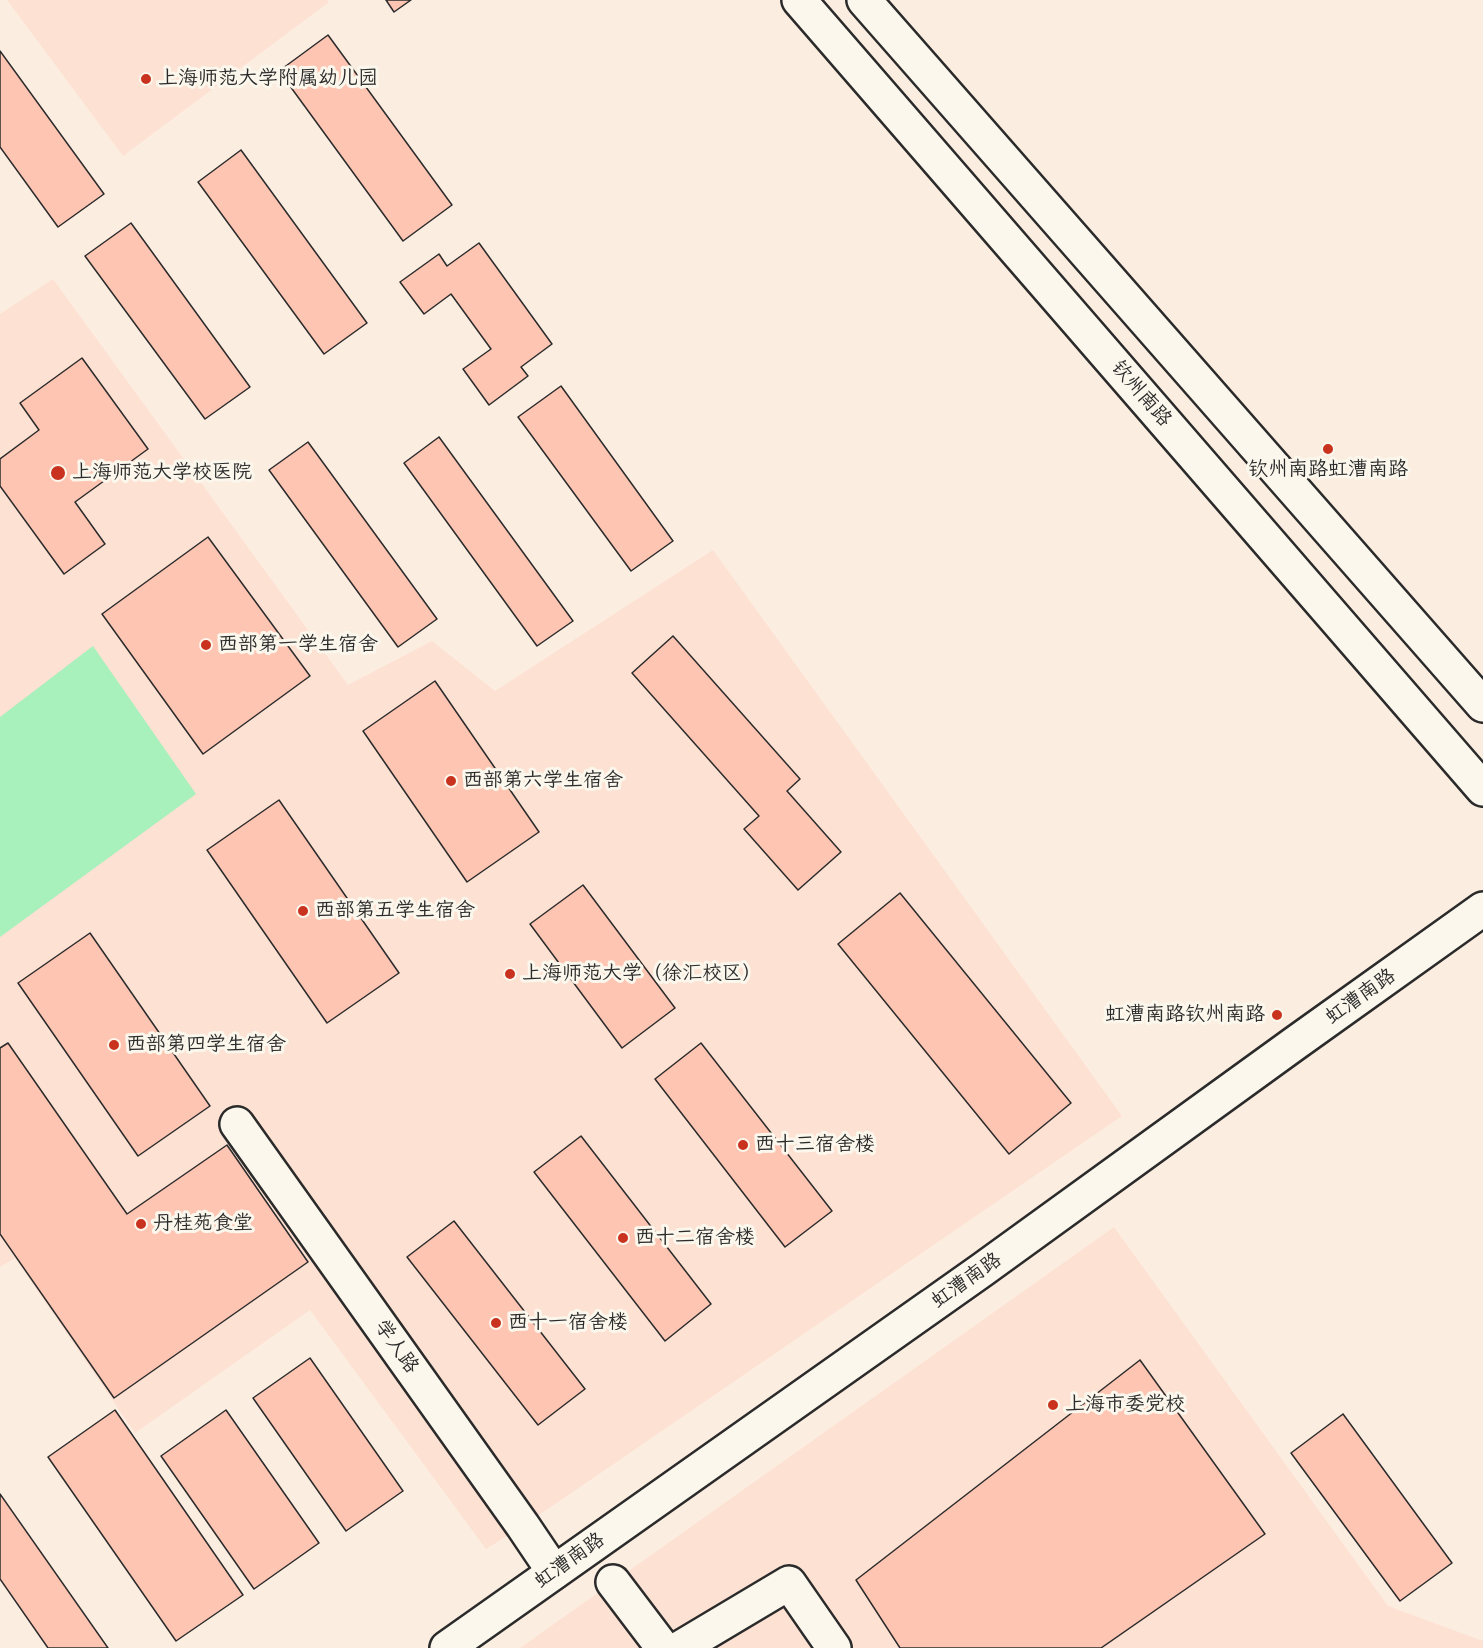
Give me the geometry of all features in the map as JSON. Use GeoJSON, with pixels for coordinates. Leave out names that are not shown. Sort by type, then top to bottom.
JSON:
{"type":"FeatureCollection","features":[{"type":"Feature","properties":{"kind":"street","name":"钦州南路"},"geometry":{"type":"LineString","coordinates":[[799,0],[1483,789]]}},
{"type":"Feature","properties":{"kind":"street"},"geometry":{"type":"LineString","coordinates":[[864,0],[1483,705]]}},
{"type":"Feature","properties":{"kind":"street","name":"虹漕南路"},"geometry":{"type":"LineString","coordinates":[[447,1648],[982,1270],[1483,909]]}},
{"type":"Feature","properties":{"kind":"street","name":"学人路"},"geometry":{"type":"LineString","coordinates":[[237,1124],[554,1572]]}},
{"type":"Feature","properties":{"kind":"street"},"geometry":{"type":"LineString","coordinates":[[613,1582],[663,1648]]}},
{"type":"Feature","properties":{"kind":"street"},"geometry":{"type":"LineString","coordinates":[[680,1648],[789,1583],[834,1648]]}},
{"type":"Feature","properties":{"kind":"shaded area","name":"上海师范大学附属幼儿园"},"geometry":{"type":"Polygon","coordinates":[[[7,0],[327,0],[329,2],[123,156],[7,0]]]}},
{"type":"Feature","properties":{"kind":"shaded area","name":"上海师范大学（徐汇校区）"},"geometry":{"type":"Polygon","coordinates":[[[53,279],[348,685],[432,641],[495,691],[713,550],[1122,1116],[523,1526],[486,1549],[310,1310],[135,1433],[15,1258],[0,1267],[0,314],[53,279]]]}},
{"type":"Feature","properties":{"kind":"shaded area","name":"上海市委党校"},"geometry":{"type":"Polygon","coordinates":[[[1114,1227],[1388,1606],[1483,1641],[1483,1648],[520,1648],[1114,1227]]]}},
{"type":"Feature","properties":{"kind":"green space"},"geometry":{"type":"Polygon","coordinates":[[[93,646],[196,794],[0,937],[0,717],[93,646]]]}},
{"type":"Feature","properties":{"kind":"building"},"geometry":{"type":"Polygon","coordinates":[[[386,0],[411,0],[394,12],[386,0]]]}},
{"type":"Feature","properties":{"kind":"building"},"geometry":{"type":"Polygon","coordinates":[[[328,35],[452,205],[403,241],[279,71],[328,35]]]}},
{"type":"Feature","properties":{"kind":"building"},"geometry":{"type":"Polygon","coordinates":[[[0,51],[104,194],[58,227],[0,147],[0,51]]]}},
{"type":"Feature","properties":{"kind":"building"},"geometry":{"type":"Polygon","coordinates":[[[241,150],[367,323],[324,354],[198,182],[241,150]]]}},
{"type":"Feature","properties":{"kind":"building"},"geometry":{"type":"Polygon","coordinates":[[[131,223],[250,387],[205,419],[85,256],[131,223]]]}},
{"type":"Feature","properties":{"kind":"building"},"geometry":{"type":"Polygon","coordinates":[[[479,243],[552,344],[521,367],[528,376],[489,405],[463,369],[491,349],[451,294],[424,314],[400,282],[439,254],[447,266],[479,243]]]}},
{"type":"Feature","properties":{"kind":"building","name":"上海师范大学校医院"},"geometry":{"type":"Polygon","coordinates":[[[82,358],[148,449],[75,502],[105,544],[64,574],[0,486],[0,459],[39,430],[20,403],[82,358]]]}},
{"type":"Feature","properties":{"kind":"building"},"geometry":{"type":"Polygon","coordinates":[[[561,386],[673,541],[631,571],[518,417],[561,386]]]}},
{"type":"Feature","properties":{"kind":"building"},"geometry":{"type":"Polygon","coordinates":[[[439,437],[573,621],[537,646],[404,463],[439,437]]]}},
{"type":"Feature","properties":{"kind":"building"},"geometry":{"type":"Polygon","coordinates":[[[308,442],[437,619],[398,647],[269,470],[308,442]]]}},
{"type":"Feature","properties":{"kind":"building","name":"西部第一学生宿舍"},"geometry":{"type":"Polygon","coordinates":[[[208,537],[310,676],[203,754],[102,614],[208,537]]]}},
{"type":"Feature","properties":{"kind":"building"},"geometry":{"type":"Polygon","coordinates":[[[673,636],[800,779],[787,791],[841,852],[798,890],[744,829],[759,816],[632,673],[673,636]]]}},
{"type":"Feature","properties":{"kind":"building","name":"西部第六学生宿舍"},"geometry":{"type":"Polygon","coordinates":[[[435,681],[539,832],[467,882],[363,731],[435,681]]]}},
{"type":"Feature","properties":{"kind":"building","name":"西部第五学生宿舍"},"geometry":{"type":"Polygon","coordinates":[[[279,800],[399,973],[327,1023],[207,850],[279,800]]]}},
{"type":"Feature","properties":{"kind":"building"},"geometry":{"type":"Polygon","coordinates":[[[583,885],[675,1008],[622,1048],[530,924],[583,885]]]}},
{"type":"Feature","properties":{"kind":"building"},"geometry":{"type":"Polygon","coordinates":[[[900,893],[1071,1103],[1009,1154],[838,944],[900,893]]]}},
{"type":"Feature","properties":{"kind":"building","name":"西部第四学生宿舍"},"geometry":{"type":"Polygon","coordinates":[[[90,933],[210,1106],[138,1156],[18,983],[90,933]]]}},
{"type":"Feature","properties":{"kind":"building","name":"丹桂苑食堂"},"geometry":{"type":"Polygon","coordinates":[[[8,1043],[127,1214],[227,1145],[308,1262],[114,1398],[0,1234],[0,1048],[8,1043]]]}},
{"type":"Feature","properties":{"kind":"building","name":"西十三宿舍楼"},"geometry":{"type":"Polygon","coordinates":[[[701,1043],[832,1211],[785,1247],[655,1079],[701,1043]]]}},
{"type":"Feature","properties":{"kind":"building","name":"西十二宿舍楼"},"geometry":{"type":"Polygon","coordinates":[[[581,1136],[711,1304],[665,1341],[534,1172],[581,1136]]]}},
{"type":"Feature","properties":{"kind":"building","name":"西十一宿舍楼"},"geometry":{"type":"Polygon","coordinates":[[[454,1221],[585,1389],[538,1425],[407,1257],[454,1221]]]}},
{"type":"Feature","properties":{"kind":"building"},"geometry":{"type":"Polygon","coordinates":[[[310,1358],[403,1491],[346,1531],[253,1398],[310,1358]]]}},
{"type":"Feature","properties":{"kind":"building"},"geometry":{"type":"Polygon","coordinates":[[[1140,1360],[1265,1534],[1101,1648],[900,1648],[856,1580],[1140,1360]]]}},
{"type":"Feature","properties":{"kind":"building"},"geometry":{"type":"Polygon","coordinates":[[[115,1410],[243,1595],[176,1641],[48,1457],[115,1410]]]}},
{"type":"Feature","properties":{"kind":"building"},"geometry":{"type":"Polygon","coordinates":[[[226,1410],[319,1543],[254,1589],[161,1456],[226,1410]]]}},
{"type":"Feature","properties":{"kind":"building"},"geometry":{"type":"Polygon","coordinates":[[[1343,1414],[1452,1563],[1400,1601],[1291,1453],[1343,1414]]]}},
{"type":"Feature","properties":{"kind":"building"},"geometry":{"type":"Polygon","coordinates":[[[0,1494],[108,1648],[48,1648],[0,1579],[0,1494]]]}},
{"type":"Feature","properties":{"kind":"place","name":"上海师范大学附属幼儿园"},"geometry":{"type":"Point","coordinates":[146,79]}},
{"type":"Feature","properties":{"kind":"place","name":"钦州南路虹漕南路"},"geometry":{"type":"Point","coordinates":[1328,449]}},
{"type":"Feature","properties":{"kind":"place","name":"上海师范大学校医院"},"geometry":{"type":"Point","coordinates":[58,473]}},
{"type":"Feature","properties":{"kind":"place","name":"西部第一学生宿舍"},"geometry":{"type":"Point","coordinates":[206,645]}},
{"type":"Feature","properties":{"kind":"place","name":"西部第六学生宿舍"},"geometry":{"type":"Point","coordinates":[451,781]}},
{"type":"Feature","properties":{"kind":"place","name":"西部第五学生宿舍"},"geometry":{"type":"Point","coordinates":[303,911]}},
{"type":"Feature","properties":{"kind":"place","name":"上海师范大学（徐汇校区）"},"geometry":{"type":"Point","coordinates":[510,974]}},
{"type":"Feature","properties":{"kind":"place","name":"虹漕南路钦州南路"},"geometry":{"type":"Point","coordinates":[1277,1015]}},
{"type":"Feature","properties":{"kind":"place","name":"西部第四学生宿舍"},"geometry":{"type":"Point","coordinates":[114,1045]}},
{"type":"Feature","properties":{"kind":"place","name":"西十三宿舍楼"},"geometry":{"type":"Point","coordinates":[743,1145]}},
{"type":"Feature","properties":{"kind":"place","name":"丹桂苑食堂"},"geometry":{"type":"Point","coordinates":[141,1224]}},
{"type":"Feature","properties":{"kind":"place","name":"西十二宿舍楼"},"geometry":{"type":"Point","coordinates":[623,1238]}},
{"type":"Feature","properties":{"kind":"place","name":"西十一宿舍楼"},"geometry":{"type":"Point","coordinates":[496,1323]}},
{"type":"Feature","properties":{"kind":"place","name":"上海市委党校"},"geometry":{"type":"Point","coordinates":[1053,1405]}}]}
